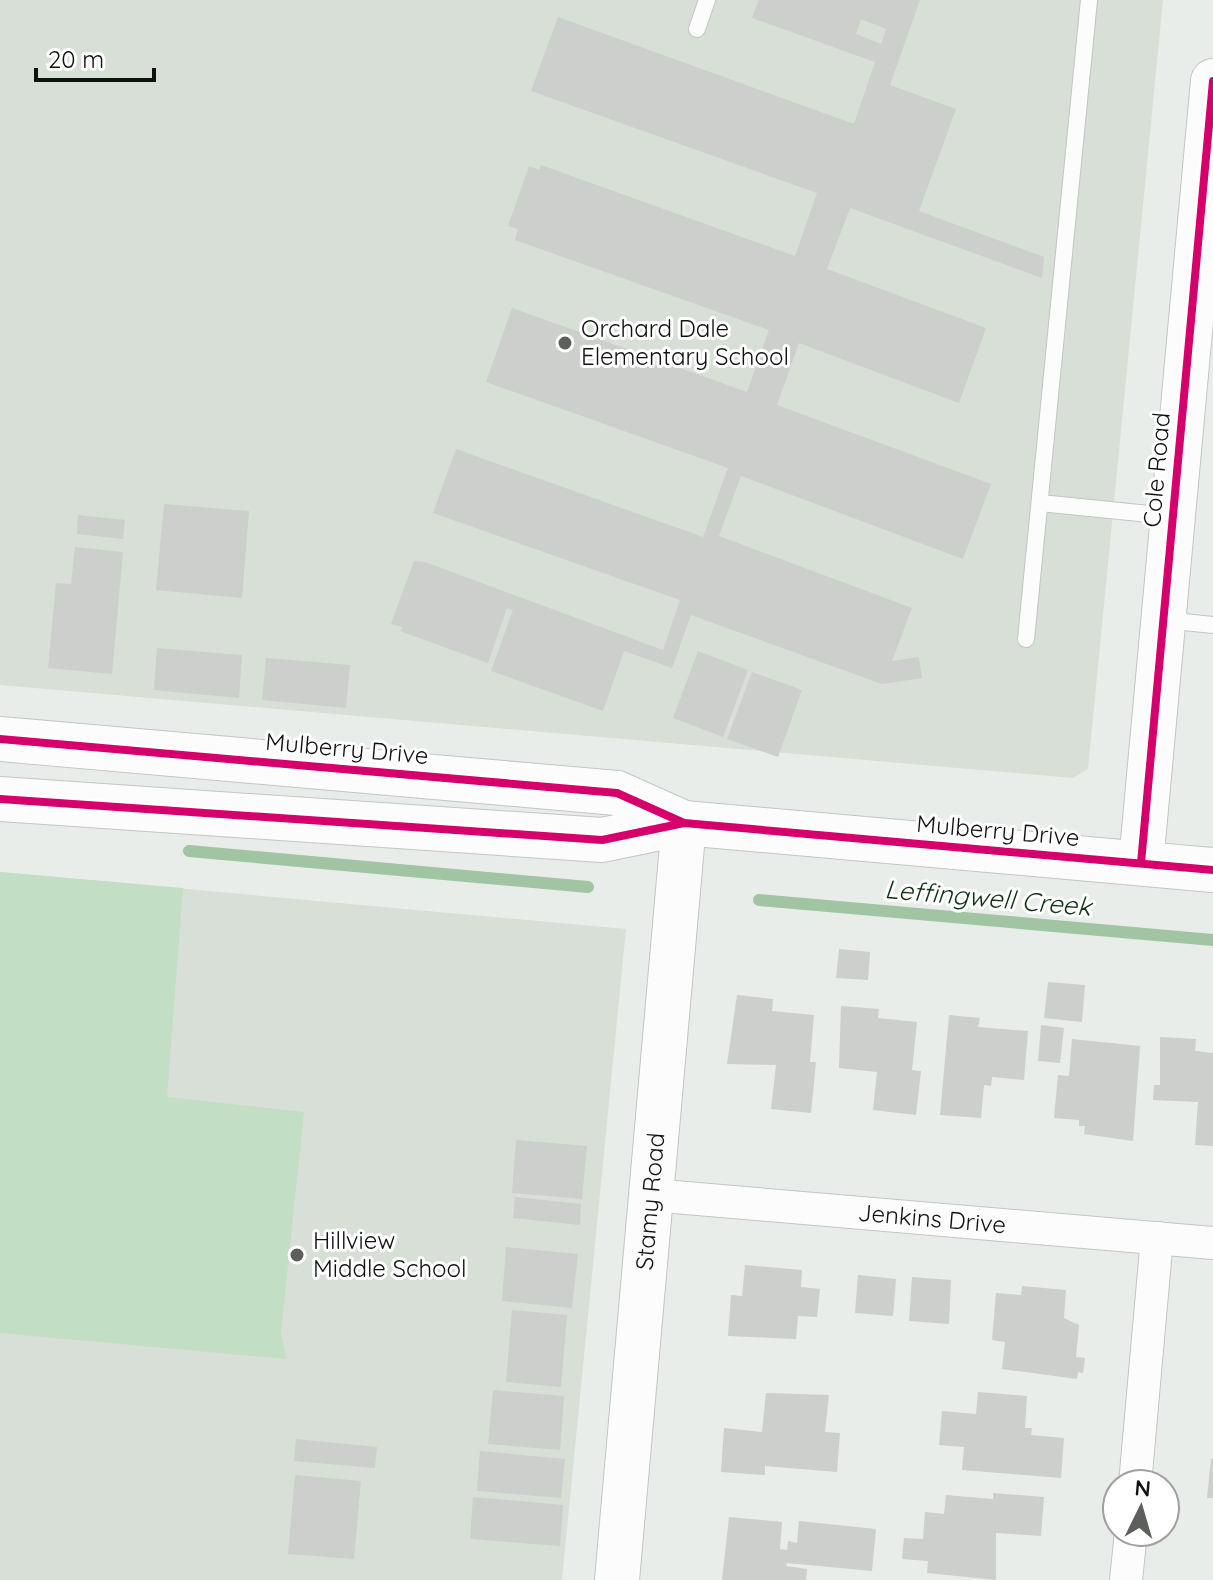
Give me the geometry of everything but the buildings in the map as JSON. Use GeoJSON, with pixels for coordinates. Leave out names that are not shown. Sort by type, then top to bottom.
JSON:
{"type":"FeatureCollection","features":[{"type":"Feature","properties":{"kind":"street","name":"Cole Road"},"geometry":{"type":"LineString","coordinates":[[1141,863],[1213,81]]}},
{"type":"Feature","properties":{"kind":"street","name":"Mulberry Drive"},"geometry":{"type":"LineString","coordinates":[[0,739],[617,793],[684,823]]}},
{"type":"Feature","properties":{"kind":"street","name":"Mulberry Drive"},"geometry":{"type":"LineString","coordinates":[[0,799],[602,840],[684,823],[1213,870]]}},
{"type":"Feature","properties":{"kind":"street","name":"Stamy Road"},"geometry":{"type":"LineString","coordinates":[[617,1580],[684,823]]}},
{"type":"Feature","properties":{"kind":"street","name":"Jenkins Drive"},"geometry":{"type":"LineString","coordinates":[[651,1195],[1213,1243]]}},
{"type":"Feature","properties":{"kind":"street"},"geometry":{"type":"LineString","coordinates":[[1136,1468],[1157,1238]]}},
{"type":"Feature","properties":{"kind":"street"},"geometry":{"type":"LineString","coordinates":[[1126,1580],[1129,1548]]}},
{"type":"Feature","properties":{"kind":"lane"},"geometry":{"type":"LineString","coordinates":[[697,29],[707,0]]}},
{"type":"Feature","properties":{"kind":"lane"},"geometry":{"type":"LineString","coordinates":[[1026,639],[1089,0]]}},
{"type":"Feature","properties":{"kind":"lane"},"geometry":{"type":"LineString","coordinates":[[1040,503],[1173,516]]}},
{"type":"Feature","properties":{"kind":"lane"},"geometry":{"type":"LineString","coordinates":[[1163,620],[1213,625]]}},
{"type":"Feature","properties":{"kind":"shaded area","name":"Orchard Dale Elementary School"},"geometry":{"type":"Polygon","coordinates":[[[0,0],[1163,0],[1088,769],[1073,778],[0,685],[0,0]]]}},
{"type":"Feature","properties":{"kind":"shaded area","name":"Hillview Middle School"},"geometry":{"type":"Polygon","coordinates":[[[0,872],[626,929],[562,1580],[0,1580],[0,872]]]}},
{"type":"Feature","properties":{"kind":"green space"},"geometry":{"type":"Polygon","coordinates":[[[0,872],[183,888],[167,1097],[304,1112],[281,1332],[286,1359],[0,1333],[0,872]]]}},
{"type":"Feature","properties":{"kind":"waterway","name":"Leffingwell Creek"},"geometry":{"type":"LineString","coordinates":[[189,851],[588,887]]}},
{"type":"Feature","properties":{"kind":"waterway","name":"Leffingwell Creek"},"geometry":{"type":"LineString","coordinates":[[759,900],[1213,940]]}},
{"type":"Feature","properties":{"kind":"cycle path"},"geometry":{"type":"LineString","coordinates":[[1141,863],[1213,81]]}},
{"type":"Feature","properties":{"kind":"cycle path"},"geometry":{"type":"LineString","coordinates":[[0,739],[617,793],[684,823]]}},
{"type":"Feature","properties":{"kind":"cycle path"},"geometry":{"type":"LineString","coordinates":[[0,799],[602,840],[684,823],[1213,870]]}},
{"type":"Feature","properties":{"kind":"place","name":"Orchard Dale Elementary School"},"geometry":{"type":"Point","coordinates":[565,343]}},
{"type":"Feature","properties":{"kind":"place","name":"Hillview Middle School"},"geometry":{"type":"Point","coordinates":[297,1255]}}]}
